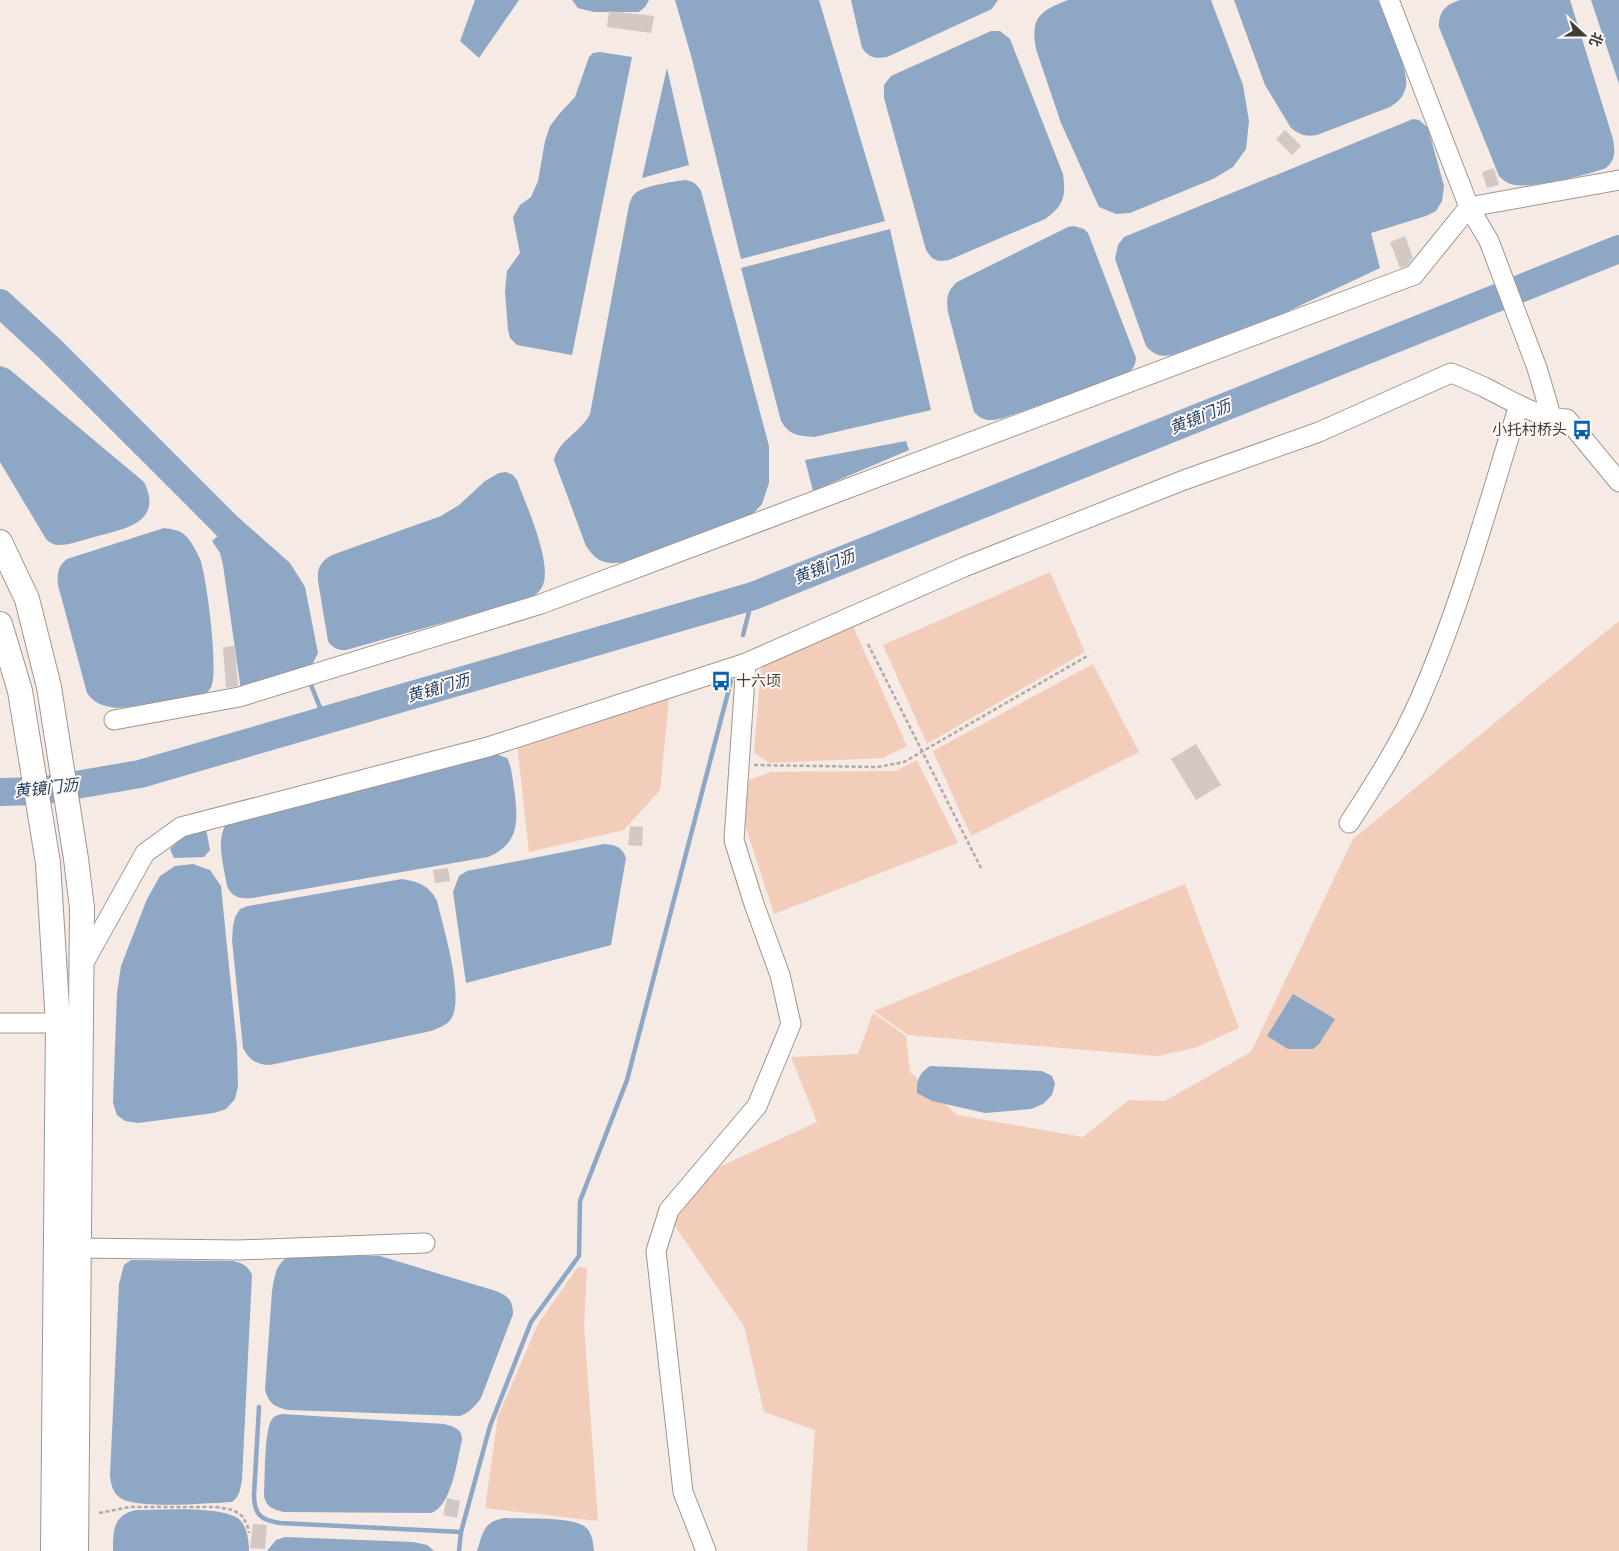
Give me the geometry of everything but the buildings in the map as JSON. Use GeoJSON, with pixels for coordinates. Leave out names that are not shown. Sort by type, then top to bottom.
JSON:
{"type":"FeatureCollection","features":[{"type":"Feature","properties":{"kind":"main road"},"geometry":{"type":"LineString","coordinates":[[0,542],[27,599],[50,686],[82,908],[76,1551]]}},
{"type":"Feature","properties":{"kind":"main road"},"geometry":{"type":"LineString","coordinates":[[0,624],[20,691],[48,863],[57,997],[53,1551]]}},
{"type":"Feature","properties":{"kind":"street"},"geometry":{"type":"LineString","coordinates":[[1389,0],[1469,207],[1489,241],[1537,368],[1552,419]]}},
{"type":"Feature","properties":{"kind":"street"},"geometry":{"type":"LineString","coordinates":[[114,720],[239,697],[541,604],[1414,275],[1469,207],[1619,180]]}},
{"type":"Feature","properties":{"kind":"street"},"geometry":{"type":"LineString","coordinates":[[82,966],[146,853],[181,827],[488,747],[746,664],[964,567],[1184,480],[1319,432],[1451,373],[1552,419],[1568,419],[1619,482]]}},
{"type":"Feature","properties":{"kind":"street"},"geometry":{"type":"LineString","coordinates":[[1349,823],[1383,772],[1419,700],[1457,606],[1519,405]]}},
{"type":"Feature","properties":{"kind":"street"},"geometry":{"type":"LineString","coordinates":[[706,1551],[683,1492],[656,1251],[669,1210],[757,1106],[791,1024],[780,976],[754,904],[734,840],[746,664]]}},
{"type":"Feature","properties":{"kind":"street"},"geometry":{"type":"LineString","coordinates":[[57,997],[80,997]]}},
{"type":"Feature","properties":{"kind":"street"},"geometry":{"type":"LineString","coordinates":[[0,1023],[58,1023]]}},
{"type":"Feature","properties":{"kind":"street"},"geometry":{"type":"LineString","coordinates":[[78,1248],[239,1250],[425,1243]]}},
{"type":"Feature","properties":{"kind":"path"},"geometry":{"type":"LineString","coordinates":[[868,644],[981,868]]}},
{"type":"Feature","properties":{"kind":"path"},"geometry":{"type":"LineString","coordinates":[[745,765],[878,767],[904,762],[1089,655]]}},
{"type":"Feature","properties":{"kind":"path"},"geometry":{"type":"LineString","coordinates":[[99,1513],[130,1507],[216,1507],[233,1510],[242,1516],[247,1524],[249,1533]]}},
{"type":"Feature","properties":{"kind":"shaded area"},"geometry":{"type":"Polygon","coordinates":[[[1050,572],[1085,652],[927,744],[883,645],[1050,572]]]}},
{"type":"Feature","properties":{"kind":"shaded area"},"geometry":{"type":"Polygon","coordinates":[[[1619,621],[1619,1551],[807,1551],[815,1430],[764,1412],[744,1326],[672,1222],[717,1168],[817,1122],[791,1057],[858,1054],[873,1013],[906,1036],[910,1072],[957,1115],[1083,1137],[1129,1100],[1165,1101],[1251,1052],[1353,839],[1619,621]]]}},
{"type":"Feature","properties":{"kind":"shaded area"},"geometry":{"type":"Polygon","coordinates":[[[852,624],[907,746],[883,758],[770,763],[754,753],[761,667],[852,624]]]}},
{"type":"Feature","properties":{"kind":"shaded area"},"geometry":{"type":"Polygon","coordinates":[[[1093,664],[1139,752],[971,836],[933,751],[1093,664]]]}},
{"type":"Feature","properties":{"kind":"shaded area"},"geometry":{"type":"Polygon","coordinates":[[[669,699],[660,790],[624,830],[529,852],[517,744],[669,699]]]}},
{"type":"Feature","properties":{"kind":"shaded area"},"geometry":{"type":"Polygon","coordinates":[[[917,760],[958,843],[774,914],[744,822],[749,780],[771,772],[896,771],[917,760]]]}},
{"type":"Feature","properties":{"kind":"shaded area"},"geometry":{"type":"Polygon","coordinates":[[[1185,884],[1239,1028],[1195,1048],[1157,1056],[908,1035],[874,1011],[1185,884]]]}},
{"type":"Feature","properties":{"kind":"shaded area"},"geometry":{"type":"Polygon","coordinates":[[[578,1267],[587,1268],[584,1325],[598,1521],[485,1508],[498,1416],[538,1324],[578,1267]]]}},
{"type":"Feature","properties":{"kind":"water"},"geometry":{"type":"Polygon","coordinates":[[[475,0],[519,0],[479,58],[460,41],[475,0]]]}},
{"type":"Feature","properties":{"kind":"water"},"geometry":{"type":"Polygon","coordinates":[[[572,0],[649,0],[639,12],[594,12],[578,8],[572,0]]]}},
{"type":"Feature","properties":{"kind":"water"},"geometry":{"type":"Polygon","coordinates":[[[675,0],[819,0],[885,221],[741,259],[692,59],[675,0]]]}},
{"type":"Feature","properties":{"kind":"water"},"geometry":{"type":"Polygon","coordinates":[[[851,0],[998,0],[992,9],[887,57],[879,58],[870,56],[862,48],[851,0]]]}},
{"type":"Feature","properties":{"kind":"water"},"geometry":{"type":"Polygon","coordinates":[[[1068,0],[1211,0],[1243,85],[1249,121],[1246,149],[1233,167],[1213,179],[1130,213],[1116,214],[1099,207],[1061,123],[1036,49],[1035,29],[1039,17],[1050,8],[1068,0]]]}},
{"type":"Feature","properties":{"kind":"water"},"geometry":{"type":"Polygon","coordinates":[[[1234,0],[1378,0],[1404,68],[1406,86],[1402,96],[1390,107],[1317,135],[1306,136],[1297,132],[1291,128],[1265,85],[1234,0]]]}},
{"type":"Feature","properties":{"kind":"water"},"geometry":{"type":"Polygon","coordinates":[[[1460,0],[1570,0],[1613,139],[1614,155],[1612,162],[1606,168],[1534,185],[1510,184],[1499,176],[1439,27],[1440,17],[1444,9],[1460,0]]]}},
{"type":"Feature","properties":{"kind":"water"},"geometry":{"type":"Polygon","coordinates":[[[1591,0],[1619,0],[1619,84],[1591,0]]]}},
{"type":"Feature","properties":{"kind":"water"},"geometry":{"type":"Polygon","coordinates":[[[991,31],[1000,31],[1010,39],[1063,174],[1064,195],[1060,205],[1045,219],[949,260],[938,261],[933,259],[926,250],[884,98],[884,85],[891,76],[991,31]]]}},
{"type":"Feature","properties":{"kind":"water"},"geometry":{"type":"Polygon","coordinates":[[[600,52],[632,57],[572,355],[517,345],[510,338],[508,330],[505,291],[507,271],[520,253],[513,217],[520,205],[531,197],[538,181],[545,141],[550,126],[575,97],[589,57],[593,53],[600,52]]]}},
{"type":"Feature","properties":{"kind":"water"},"geometry":{"type":"Polygon","coordinates":[[[667,68],[689,165],[642,178],[667,68]]]}},
{"type":"Feature","properties":{"kind":"water"},"geometry":{"type":"Polygon","coordinates":[[[1413,119],[1419,120],[1428,128],[1444,186],[1442,201],[1436,211],[1426,216],[1371,233],[1380,268],[1280,315],[1172,355],[1158,355],[1146,346],[1115,259],[1118,245],[1124,237],[1413,119]]]}},
{"type":"Feature","properties":{"kind":"water"},"geometry":{"type":"Polygon","coordinates":[[[685,180],[694,183],[701,191],[769,446],[769,483],[762,504],[751,516],[627,562],[603,562],[590,552],[586,546],[554,460],[560,447],[590,414],[629,205],[632,198],[637,192],[647,187],[685,180]]]}},
{"type":"Feature","properties":{"kind":"water"},"geometry":{"type":"Polygon","coordinates":[[[1074,226],[1084,229],[1088,233],[1136,358],[1134,367],[1123,376],[1003,418],[991,420],[981,418],[974,412],[948,312],[947,299],[949,292],[957,282],[1068,227],[1074,226]]]}},
{"type":"Feature","properties":{"kind":"water"},"geometry":{"type":"Polygon","coordinates":[[[890,229],[931,410],[814,437],[794,434],[781,421],[741,268],[890,229]]]}},
{"type":"Feature","properties":{"kind":"water"},"geometry":{"type":"Polygon","coordinates":[[[0,366],[9,369],[144,482],[149,496],[149,507],[145,515],[138,522],[117,531],[70,544],[56,545],[46,539],[0,462],[0,366]]]}},
{"type":"Feature","properties":{"kind":"water"},"geometry":{"type":"Polygon","coordinates":[[[906,441],[909,450],[813,491],[805,460],[906,441]]]}},
{"type":"Feature","properties":{"kind":"water"},"geometry":{"type":"Polygon","coordinates":[[[506,472],[513,475],[517,480],[532,518],[541,550],[545,577],[542,587],[536,594],[528,599],[346,650],[332,646],[328,641],[318,581],[320,566],[325,560],[332,555],[441,516],[459,505],[485,481],[499,473],[506,472]]]}},
{"type":"Feature","properties":{"kind":"water"},"geometry":{"type":"Polygon","coordinates":[[[239,518],[290,563],[305,587],[318,653],[311,667],[241,690],[223,565],[220,553],[212,541],[239,518]]]}},
{"type":"Feature","properties":{"kind":"water"},"geometry":{"type":"Polygon","coordinates":[[[164,528],[176,530],[188,538],[200,559],[203,569],[211,622],[214,660],[211,688],[203,696],[195,700],[116,708],[103,705],[93,700],[87,693],[58,585],[59,570],[67,559],[164,528]]]}},
{"type":"Feature","properties":{"kind":"water"},"geometry":{"type":"Polygon","coordinates":[[[493,753],[507,758],[510,765],[516,820],[515,829],[507,845],[488,857],[253,898],[237,897],[229,890],[221,845],[223,830],[227,823],[493,753]]]}},
{"type":"Feature","properties":{"kind":"water"},"geometry":{"type":"Polygon","coordinates":[[[206,829],[210,850],[204,857],[174,858],[170,849],[184,836],[206,829]]]}},
{"type":"Feature","properties":{"kind":"water"},"geometry":{"type":"Polygon","coordinates":[[[604,844],[618,847],[623,851],[626,858],[611,945],[466,983],[453,892],[459,876],[467,871],[604,844]]]}},
{"type":"Feature","properties":{"kind":"water"},"geometry":{"type":"Polygon","coordinates":[[[193,864],[210,870],[221,886],[237,1047],[238,1086],[235,1099],[226,1109],[214,1113],[138,1123],[125,1121],[117,1115],[113,1103],[117,993],[121,966],[147,899],[160,876],[175,866],[193,864]]]}},
{"type":"Feature","properties":{"kind":"water"},"geometry":{"type":"Polygon","coordinates":[[[402,879],[423,885],[431,891],[437,901],[452,961],[456,995],[455,1009],[451,1019],[431,1031],[270,1065],[257,1063],[251,1059],[243,1048],[232,940],[235,917],[240,909],[402,879]]]}},
{"type":"Feature","properties":{"kind":"water"},"geometry":{"type":"Polygon","coordinates":[[[1293,994],[1335,1019],[1319,1044],[1313,1049],[1288,1049],[1267,1036],[1293,994]]]}},
{"type":"Feature","properties":{"kind":"water"},"geometry":{"type":"Polygon","coordinates":[[[930,1066],[1042,1071],[1052,1076],[1055,1084],[1052,1095],[1043,1104],[1031,1109],[985,1113],[932,1101],[917,1093],[919,1077],[930,1066]]]}},
{"type":"Feature","properties":{"kind":"water"},"geometry":{"type":"Polygon","coordinates":[[[294,1255],[380,1256],[496,1291],[507,1297],[511,1302],[513,1314],[479,1401],[469,1411],[460,1416],[288,1410],[273,1404],[268,1399],[265,1390],[272,1291],[277,1268],[283,1260],[294,1255]]]}},
{"type":"Feature","properties":{"kind":"water"},"geometry":{"type":"Polygon","coordinates":[[[131,1260],[233,1261],[245,1265],[252,1275],[242,1480],[238,1495],[232,1502],[156,1505],[127,1501],[119,1497],[113,1490],[110,1475],[119,1284],[124,1265],[131,1260]]]}},
{"type":"Feature","properties":{"kind":"water"},"geometry":{"type":"Polygon","coordinates":[[[282,1414],[444,1424],[454,1427],[461,1433],[462,1440],[449,1492],[438,1509],[431,1513],[284,1512],[274,1509],[269,1506],[264,1496],[266,1444],[269,1425],[272,1419],[282,1414]]]}},
{"type":"Feature","properties":{"kind":"water"},"geometry":{"type":"Polygon","coordinates":[[[189,1509],[230,1515],[242,1522],[248,1538],[249,1551],[113,1551],[113,1537],[116,1525],[128,1512],[136,1510],[189,1509]]]}},
{"type":"Feature","properties":{"kind":"water"},"geometry":{"type":"Polygon","coordinates":[[[504,1518],[557,1519],[577,1523],[589,1531],[594,1551],[477,1551],[488,1525],[504,1518]]]}},
{"type":"Feature","properties":{"kind":"water"},"geometry":{"type":"Polygon","coordinates":[[[285,1537],[413,1542],[427,1545],[434,1551],[267,1551],[276,1540],[285,1537]]]}},
{"type":"Feature","properties":{"kind":"waterway","name":"黄镜门沥"},"geometry":{"type":"LineString","coordinates":[[0,792],[41,791],[140,774],[753,596],[1619,249]]}},
{"type":"Feature","properties":{"kind":"waterway"},"geometry":{"type":"LineString","coordinates":[[0,303],[50,349],[233,532]]}},
{"type":"Feature","properties":{"kind":"waterway"},"geometry":{"type":"LineString","coordinates":[[743,635],[753,596]]}},
{"type":"Feature","properties":{"kind":"waterway"},"geometry":{"type":"LineString","coordinates":[[309,680],[325,720]]}},
{"type":"Feature","properties":{"kind":"waterway"},"geometry":{"type":"LineString","coordinates":[[459,1551],[461,1532],[490,1426],[531,1322],[579,1256],[580,1201],[627,1080],[731,681]]}},
{"type":"Feature","properties":{"kind":"waterway"},"geometry":{"type":"LineString","coordinates":[[259,1407],[254,1502],[257,1512],[263,1518],[280,1523],[461,1532]]}},
{"type":"Feature","properties":{"kind":"place","name":"小托村桥头"},"geometry":{"type":"Point","coordinates":[1582,430]}},
{"type":"Feature","properties":{"kind":"place","name":"十六顷"},"geometry":{"type":"Point","coordinates":[721,681]}}]}
